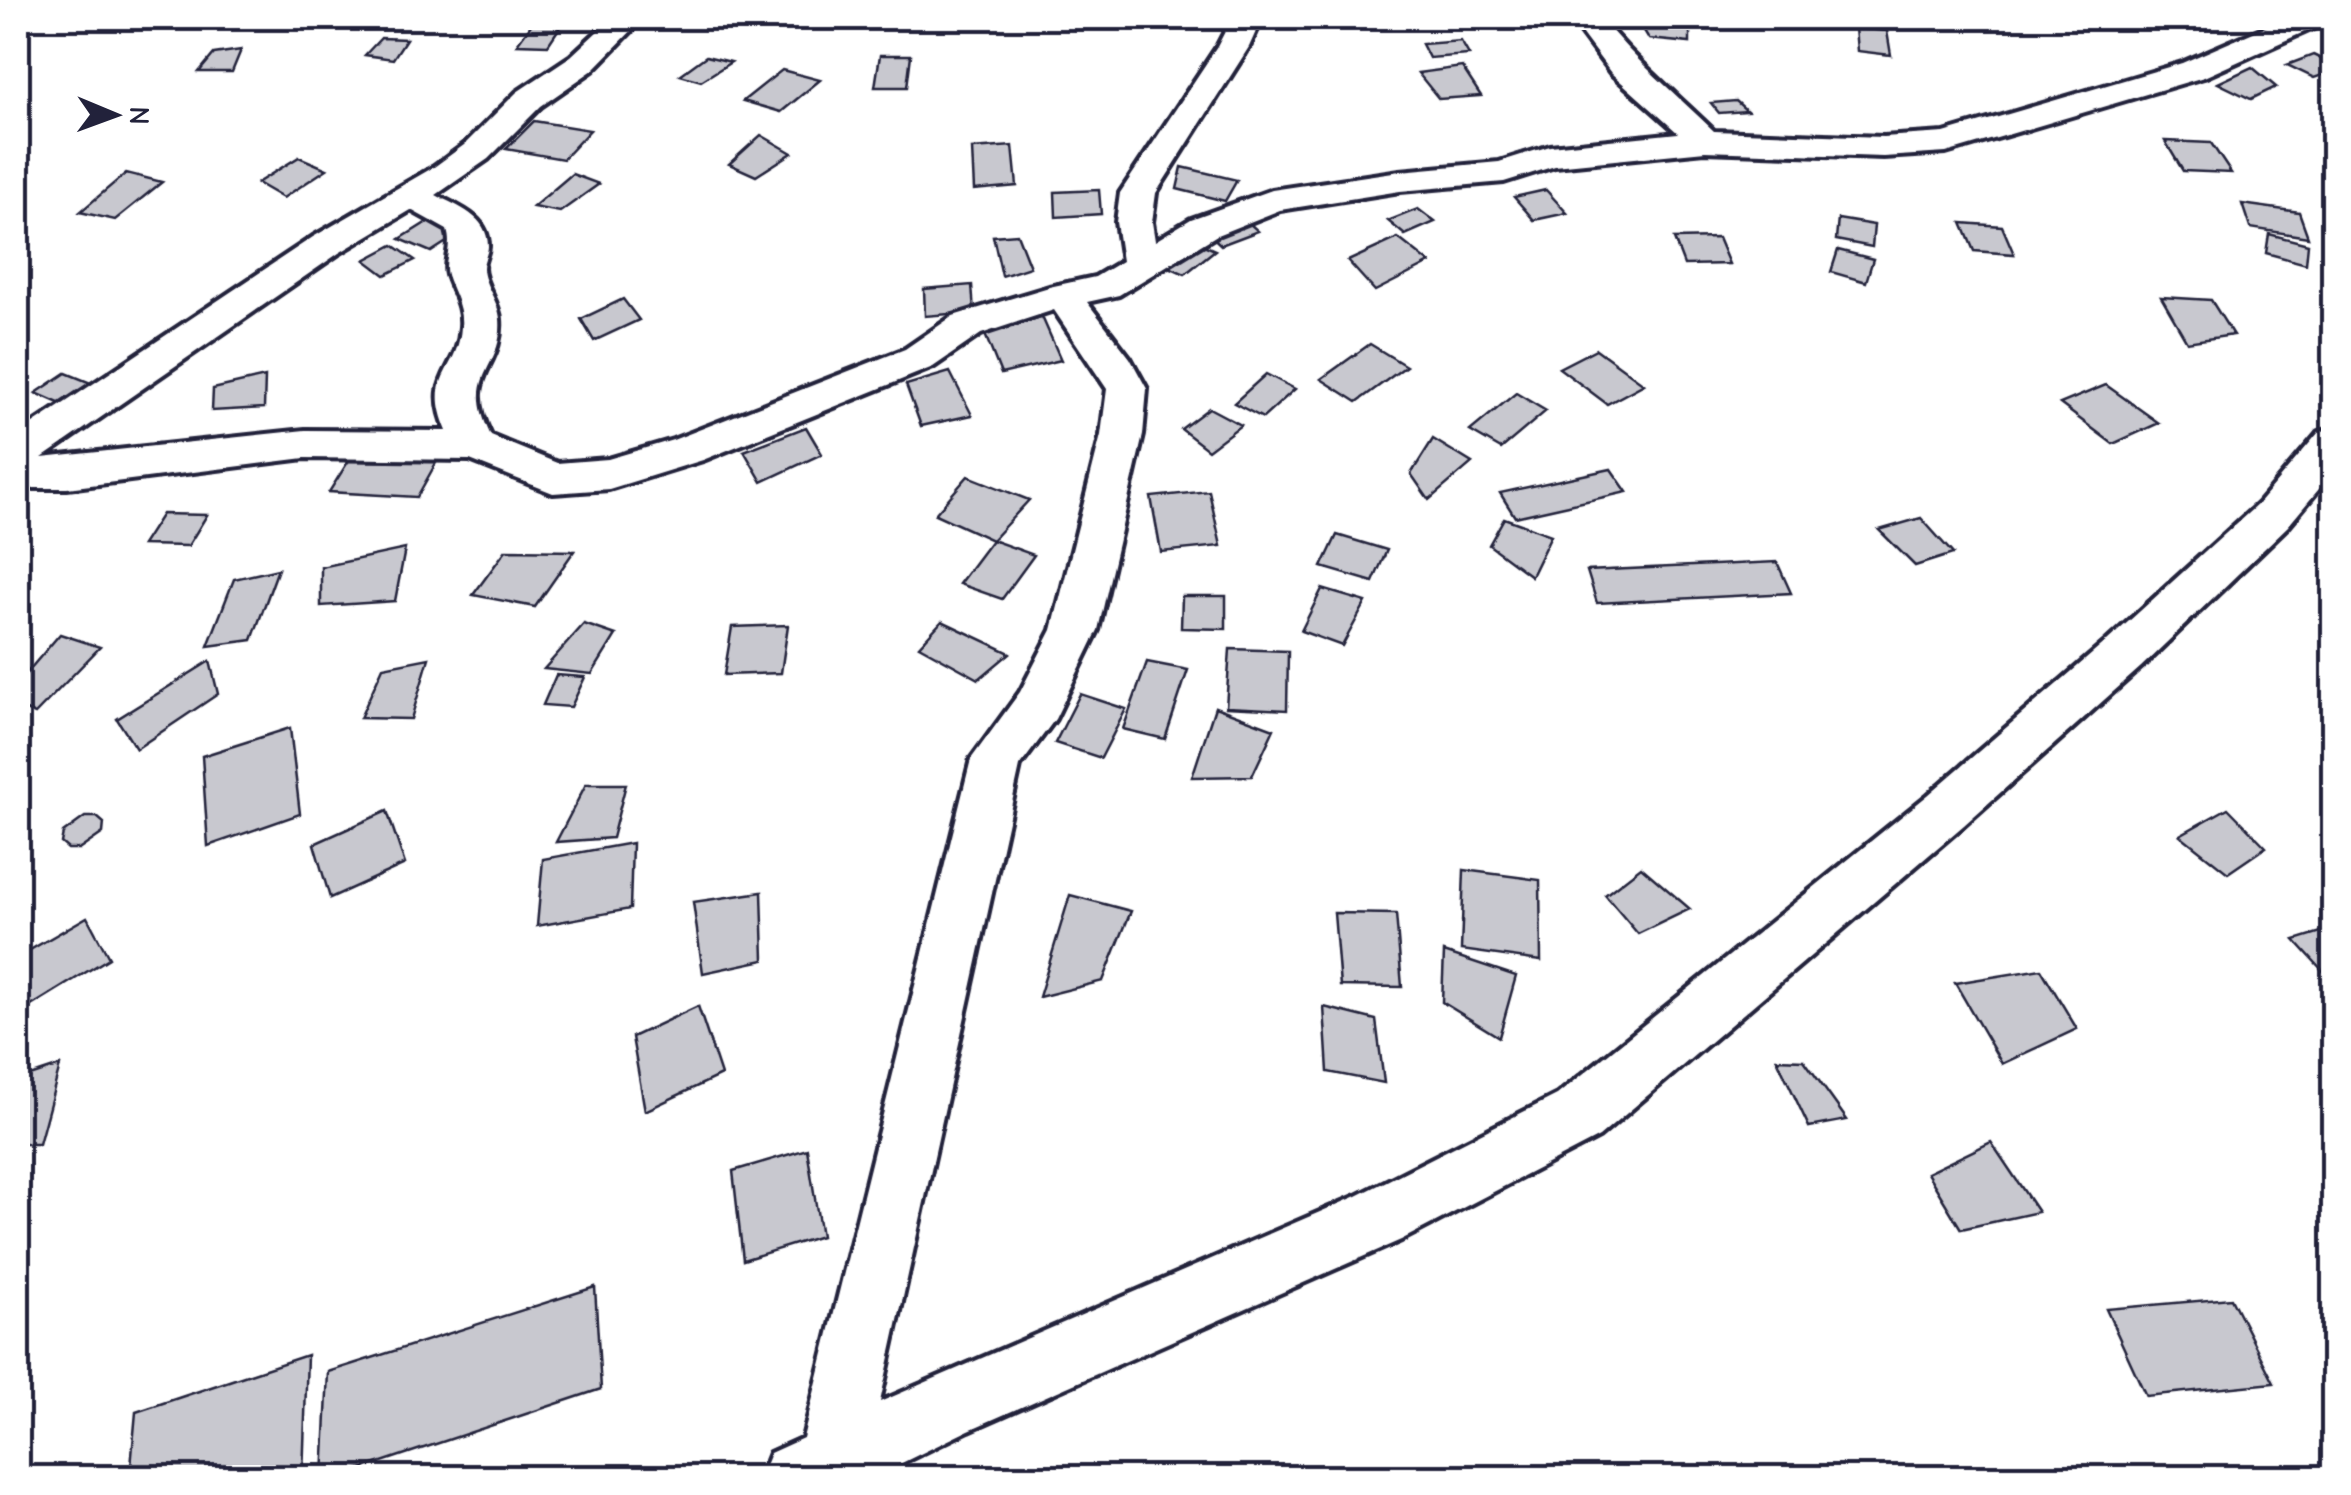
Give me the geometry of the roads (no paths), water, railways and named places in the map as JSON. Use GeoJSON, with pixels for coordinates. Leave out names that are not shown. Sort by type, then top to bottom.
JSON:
{"type":"FeatureCollection","features":[{"type":"Feature","properties":{"kind":"street"},"geometry":{"type":"LineString","coordinates":[[18,454],[326,245],[476,152],[529,99],[582,63],[629,18]]}},
{"type":"Feature","properties":{"kind":"street"},"geometry":{"type":"LineString","coordinates":[[1141,266],[1134,222],[1138,193],[1233,48],[1247,18]]}},
{"type":"Feature","properties":{"kind":"street"},"geometry":{"type":"LineString","coordinates":[[1585,18],[1622,66],[1659,94],[1704,141]]}},
{"type":"Feature","properties":{"kind":"street"},"geometry":{"type":"LineString","coordinates":[[18,473],[67,473],[304,444],[475,446],[553,478],[609,474],[648,464],[919,358],[967,325],[1062,295],[1106,288],[1204,227],[1272,201],[1400,180],[1504,172],[1550,156],[1704,141],[1883,147],[1946,143],[2194,70],[2311,18]]}},
{"type":"Feature","properties":{"kind":"street"},"geometry":{"type":"LineString","coordinates":[[410,195],[463,224],[470,244],[464,272],[474,288],[482,324],[478,344],[457,390],[460,416],[475,446]]}},
{"type":"Feature","properties":{"kind":"street"},"geometry":{"type":"LineString","coordinates":[[814,1469],[996,759],[1038,705],[1075,630],[1122,435],[1127,390],[1116,368],[1062,295]]}},
{"type":"Feature","properties":{"kind":"street"},"geometry":{"type":"LineString","coordinates":[[814,1469],[945,1406],[1379,1218],[1578,1116],[1946,810],[2124,654],[2273,515],[2334,442]]}}]}
